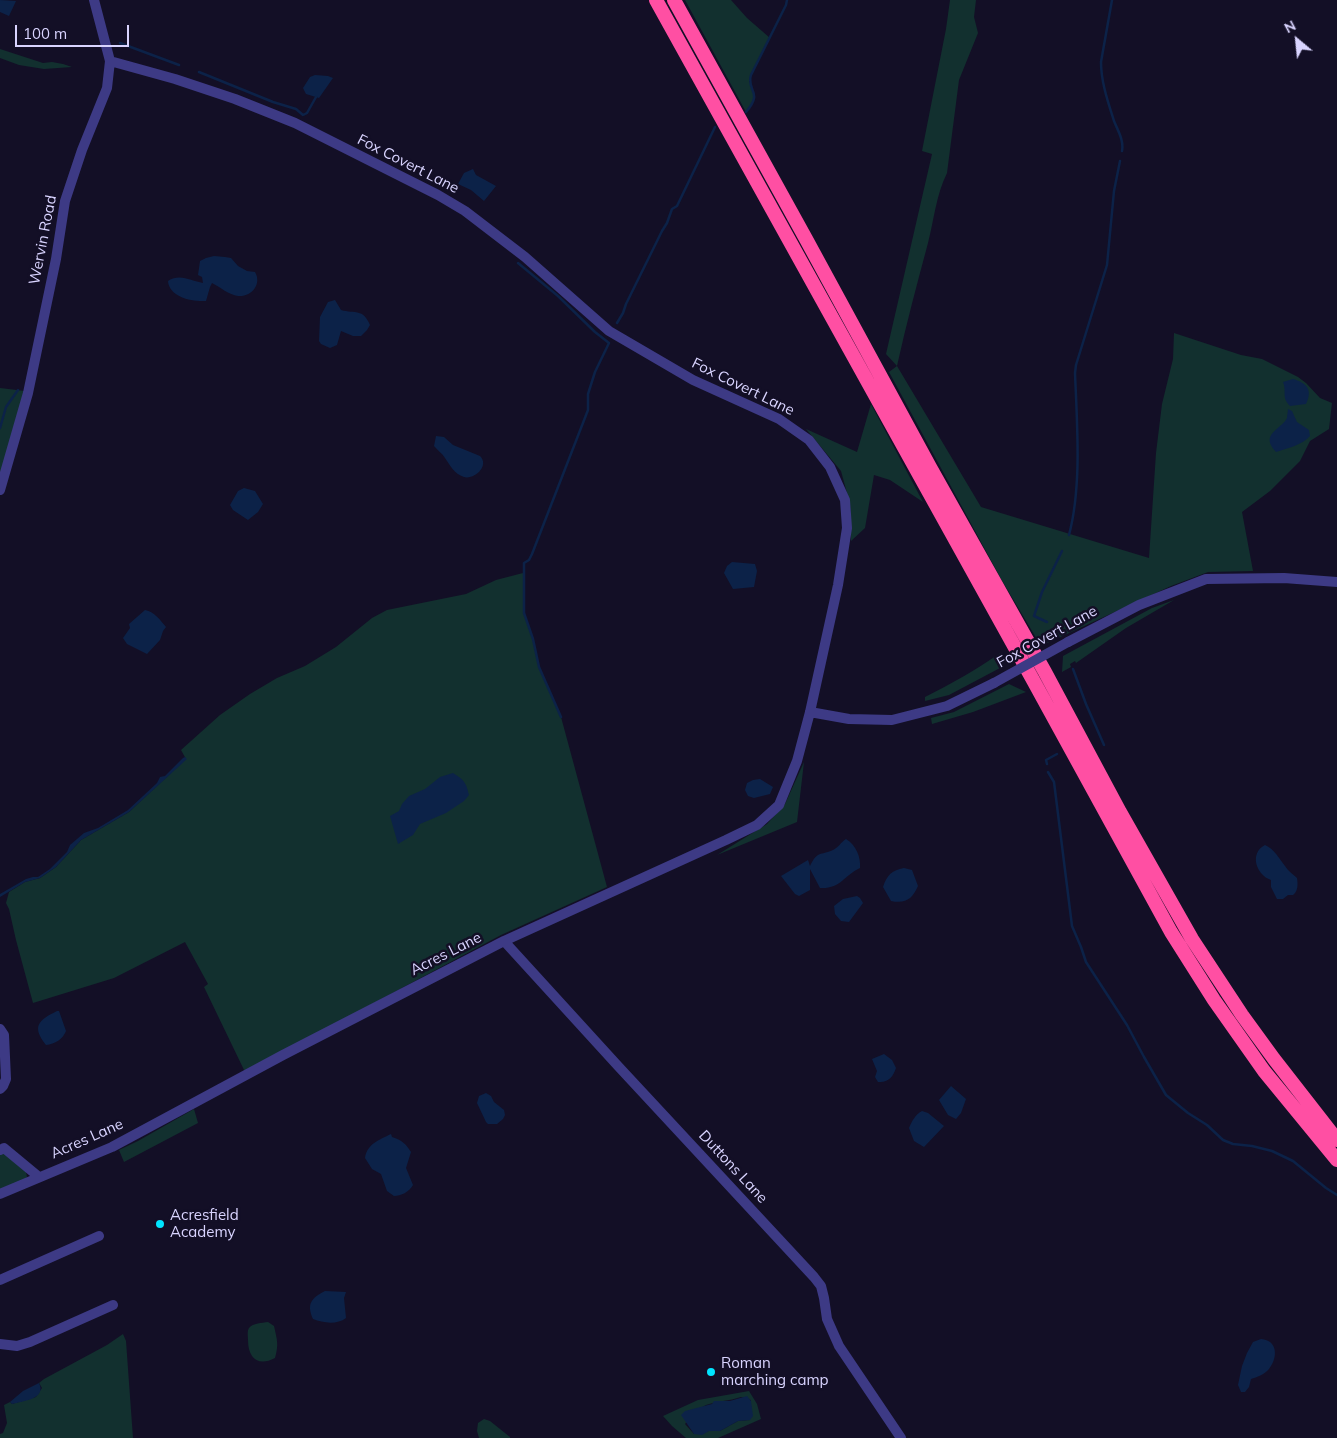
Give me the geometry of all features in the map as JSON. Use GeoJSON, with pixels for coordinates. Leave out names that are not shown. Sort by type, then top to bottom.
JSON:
{"type":"FeatureCollection","features":[{"type":"Feature","properties":{"kind":"highway"},"geometry":{"type":"LineString","coordinates":[[656,0],[1171,932],[1214,1000],[1264,1071],[1337,1160]]}},
{"type":"Feature","properties":{"kind":"highway"},"geometry":{"type":"LineString","coordinates":[[674,0],[930,467],[1045,672],[1140,850],[1187,931],[1242,1015],[1337,1140]]}},
{"type":"Feature","properties":{"kind":"street","name":"Wervin Road"},"geometry":{"type":"LineString","coordinates":[[0,490],[28,393],[56,259],[65,201],[82,150],[107,88],[110,62],[94,0]]}},
{"type":"Feature","properties":{"kind":"street","name":"Fox Covert Lane"},"geometry":{"type":"LineString","coordinates":[[110,62],[176,79],[235,99],[295,123],[438,195],[465,211],[525,257],[608,331],[693,380],[779,419],[809,440],[830,468],[845,500],[847,528],[838,585],[810,712],[849,719],[892,720],[947,706],[994,683],[1139,605],[1206,579],[1284,578],[1337,582]]}},
{"type":"Feature","properties":{"kind":"street","name":"Acres Lane"},"geometry":{"type":"LineString","coordinates":[[0,1194],[112,1147],[282,1055],[504,941],[757,825],[779,805],[797,761],[810,712]]}},
{"type":"Feature","properties":{"kind":"street","name":"Duttons Lane"},"geometry":{"type":"LineString","coordinates":[[504,941],[814,1277],[820,1286],[827,1319],[839,1346],[901,1438]]}},
{"type":"Feature","properties":{"kind":"street"},"geometry":{"type":"LineString","coordinates":[[0,1029],[4,1036],[6,1079],[4,1086],[0,1090]]}},
{"type":"Feature","properties":{"kind":"street","name":"Acres Lane"},"geometry":{"type":"LineString","coordinates":[[0,1150],[4,1148],[39,1177]]}},
{"type":"Feature","properties":{"kind":"street"},"geometry":{"type":"LineString","coordinates":[[0,1280],[100,1236]]}},
{"type":"Feature","properties":{"kind":"street"},"geometry":{"type":"LineString","coordinates":[[0,1344],[17,1346],[30,1342],[113,1305]]}},
{"type":"Feature","properties":{"kind":"green space"},"geometry":{"type":"Polygon","coordinates":[[[685,0],[731,0],[747,18],[770,38],[749,81],[754,98],[746,112],[685,0]]]}},
{"type":"Feature","properties":{"kind":"green space"},"geometry":{"type":"Polygon","coordinates":[[[950,0],[976,0],[974,17],[978,33],[959,80],[947,173],[938,199],[897,366],[886,354],[932,154],[922,151],[950,0]]]}},
{"type":"Feature","properties":{"kind":"green space"},"geometry":{"type":"Polygon","coordinates":[[[0,49],[43,63],[52,62],[72,67],[44,69],[19,65],[0,58],[0,49]]]}},
{"type":"Feature","properties":{"kind":"green space"},"geometry":{"type":"Polygon","coordinates":[[[1174,333],[1241,355],[1262,359],[1298,377],[1320,398],[1332,403],[1329,429],[1310,441],[1300,461],[1270,491],[1242,512],[1253,571],[1208,572],[1171,586],[1041,646],[1001,579],[889,372],[897,366],[981,507],[1149,558],[1156,453],[1162,404],[1173,359],[1174,333]]]}},
{"type":"Feature","properties":{"kind":"green space"},"geometry":{"type":"Polygon","coordinates":[[[0,388],[25,391],[0,481],[0,388]]]}},
{"type":"Feature","properties":{"kind":"green space"},"geometry":{"type":"Polygon","coordinates":[[[871,404],[923,502],[890,480],[874,475],[865,528],[851,541],[850,504],[841,471],[806,429],[857,452],[871,404]]]}},
{"type":"Feature","properties":{"kind":"green space"},"geometry":{"type":"Polygon","coordinates":[[[523,573],[524,613],[533,639],[539,667],[561,717],[607,887],[501,935],[245,1072],[204,987],[208,984],[185,942],[114,978],[33,1003],[6,903],[9,892],[25,882],[40,878],[56,867],[81,840],[129,812],[186,759],[181,750],[220,715],[277,678],[305,666],[336,647],[372,618],[387,610],[466,594],[496,580],[523,573]]]}},
{"type":"Feature","properties":{"kind":"green space"},"geometry":{"type":"Polygon","coordinates":[[[1174,600],[1126,628],[1076,663],[1075,661],[1070,664],[1071,667],[1062,672],[1063,656],[1152,608],[1174,600]]]}},
{"type":"Feature","properties":{"kind":"green space"},"geometry":{"type":"Polygon","coordinates":[[[1000,653],[1000,668],[949,695],[925,701],[925,697],[1000,653]]]}},
{"type":"Feature","properties":{"kind":"green space"},"geometry":{"type":"Polygon","coordinates":[[[1009,684],[1026,692],[973,712],[932,724],[931,718],[954,712],[1009,684]]]}},
{"type":"Feature","properties":{"kind":"green space"},"geometry":{"type":"Polygon","coordinates":[[[804,762],[797,822],[717,855],[767,824],[785,804],[804,762]]]}},
{"type":"Feature","properties":{"kind":"green space"},"geometry":{"type":"Polygon","coordinates":[[[194,1109],[198,1123],[124,1162],[119,1150],[194,1109]]]}},
{"type":"Feature","properties":{"kind":"green space"},"geometry":{"type":"Polygon","coordinates":[[[0,1154],[5,1154],[26,1172],[27,1177],[23,1181],[0,1191],[0,1154]]]}},
{"type":"Feature","properties":{"kind":"green space"},"geometry":{"type":"Polygon","coordinates":[[[268,1322],[274,1326],[277,1349],[275,1358],[264,1362],[252,1356],[248,1346],[248,1331],[253,1325],[268,1322]]]}},
{"type":"Feature","properties":{"kind":"green space"},"geometry":{"type":"Polygon","coordinates":[[[123,1334],[126,1341],[133,1438],[0,1438],[0,1434],[3,1433],[7,1423],[4,1405],[36,1397],[42,1388],[39,1383],[44,1379],[107,1345],[123,1334]]]}},
{"type":"Feature","properties":{"kind":"green space"},"geometry":{"type":"Polygon","coordinates":[[[749,1391],[757,1404],[761,1419],[718,1438],[686,1438],[663,1416],[698,1400],[749,1391]],[[741,1397],[706,1405],[685,1424],[694,1434],[720,1431],[738,1421],[750,1420],[751,1400],[741,1397]]]}},
{"type":"Feature","properties":{"kind":"green space"},"geometry":{"type":"Polygon","coordinates":[[[484,1419],[490,1421],[510,1438],[479,1438],[477,1431],[478,1423],[484,1419]]]}},
{"type":"Feature","properties":{"kind":"water"},"geometry":{"type":"Polygon","coordinates":[[[0,0],[16,1],[9,16],[0,12],[0,0]]]}},
{"type":"Feature","properties":{"kind":"water"},"geometry":{"type":"Polygon","coordinates":[[[315,75],[333,78],[319,98],[306,94],[303,88],[310,77],[315,75]]]}},
{"type":"Feature","properties":{"kind":"water"},"geometry":{"type":"Polygon","coordinates":[[[473,169],[476,175],[496,186],[484,201],[471,190],[458,184],[464,173],[473,169]]]}},
{"type":"Feature","properties":{"kind":"water"},"geometry":{"type":"Polygon","coordinates":[[[214,256],[231,258],[238,266],[247,271],[255,272],[257,281],[254,289],[248,294],[238,296],[228,293],[212,283],[206,301],[194,301],[177,295],[172,291],[168,281],[172,279],[186,278],[203,283],[202,277],[198,275],[200,261],[214,256]]]}},
{"type":"Feature","properties":{"kind":"water"},"geometry":{"type":"Polygon","coordinates":[[[335,300],[341,310],[361,314],[370,325],[361,336],[353,336],[341,331],[337,345],[330,348],[319,341],[320,317],[328,302],[335,300]]]}},
{"type":"Feature","properties":{"kind":"water"},"geometry":{"type":"Polygon","coordinates":[[[1293,379],[1305,385],[1309,391],[1306,404],[1290,406],[1287,403],[1283,382],[1293,379]]]}},
{"type":"Feature","properties":{"kind":"water"},"geometry":{"type":"Polygon","coordinates":[[[1288,409],[1292,411],[1297,422],[1309,430],[1310,436],[1299,444],[1276,452],[1271,446],[1270,436],[1287,418],[1288,409]]]}},
{"type":"Feature","properties":{"kind":"water"},"geometry":{"type":"Polygon","coordinates":[[[436,436],[444,437],[453,445],[480,456],[483,460],[482,468],[476,474],[468,477],[458,474],[434,446],[436,436]]]}},
{"type":"Feature","properties":{"kind":"water"},"geometry":{"type":"Polygon","coordinates":[[[244,488],[255,491],[263,504],[258,512],[248,520],[233,510],[230,505],[238,491],[244,488]]]}},
{"type":"Feature","properties":{"kind":"water"},"geometry":{"type":"Polygon","coordinates":[[[732,562],[755,564],[757,571],[754,587],[733,589],[724,573],[727,566],[732,562]]]}},
{"type":"Feature","properties":{"kind":"water"},"geometry":{"type":"Polygon","coordinates":[[[145,610],[154,614],[166,627],[160,640],[147,654],[127,644],[123,638],[130,628],[129,624],[145,610]]]}},
{"type":"Feature","properties":{"kind":"water"},"geometry":{"type":"Polygon","coordinates":[[[185,757],[187,759],[129,812],[81,840],[56,867],[40,878],[25,882],[0,897],[0,894],[26,879],[38,877],[50,869],[67,852],[70,845],[84,833],[98,828],[128,810],[157,783],[160,777],[165,776],[185,757]]]}},
{"type":"Feature","properties":{"kind":"water"},"geometry":{"type":"Polygon","coordinates":[[[453,773],[464,782],[469,795],[464,801],[446,813],[420,824],[413,835],[398,844],[390,816],[399,811],[409,796],[425,789],[440,777],[453,773]]]}},
{"type":"Feature","properties":{"kind":"water"},"geometry":{"type":"Polygon","coordinates":[[[760,779],[773,787],[770,794],[754,798],[748,796],[745,790],[747,783],[760,779]]]}},
{"type":"Feature","properties":{"kind":"water"},"geometry":{"type":"Polygon","coordinates":[[[846,839],[857,852],[860,868],[837,884],[827,888],[820,888],[810,869],[810,890],[799,896],[795,894],[781,876],[808,860],[810,866],[817,855],[835,849],[846,839]]]}},
{"type":"Feature","properties":{"kind":"water"},"geometry":{"type":"Polygon","coordinates":[[[1265,845],[1274,851],[1297,878],[1297,888],[1293,895],[1277,899],[1271,887],[1271,880],[1261,874],[1258,869],[1256,864],[1257,853],[1265,845]]]}},
{"type":"Feature","properties":{"kind":"water"},"geometry":{"type":"Polygon","coordinates":[[[904,868],[912,870],[918,886],[908,900],[901,902],[891,901],[883,887],[888,876],[896,870],[904,868]]]}},
{"type":"Feature","properties":{"kind":"water"},"geometry":{"type":"Polygon","coordinates":[[[857,896],[863,903],[849,922],[841,921],[835,914],[834,906],[843,899],[857,896]]]}},
{"type":"Feature","properties":{"kind":"water"},"geometry":{"type":"Polygon","coordinates":[[[59,1011],[66,1031],[58,1041],[46,1045],[39,1033],[39,1024],[46,1017],[59,1011]]]}},
{"type":"Feature","properties":{"kind":"water"},"geometry":{"type":"Polygon","coordinates":[[[884,1054],[892,1060],[896,1068],[890,1079],[885,1082],[878,1082],[875,1077],[877,1071],[872,1059],[884,1054]]]}},
{"type":"Feature","properties":{"kind":"water"},"geometry":{"type":"Polygon","coordinates":[[[951,1086],[966,1099],[961,1113],[956,1119],[948,1115],[939,1100],[951,1086]]]}},
{"type":"Feature","properties":{"kind":"water"},"geometry":{"type":"Polygon","coordinates":[[[486,1093],[504,1110],[505,1115],[503,1119],[497,1124],[488,1124],[486,1122],[477,1103],[479,1096],[486,1093]]]}},
{"type":"Feature","properties":{"kind":"water"},"geometry":{"type":"Polygon","coordinates":[[[922,1111],[928,1113],[944,1126],[924,1147],[914,1141],[909,1128],[917,1114],[922,1111]]]}},
{"type":"Feature","properties":{"kind":"water"},"geometry":{"type":"Polygon","coordinates":[[[391,1134],[392,1137],[398,1139],[411,1152],[406,1168],[413,1185],[407,1192],[397,1196],[387,1191],[381,1174],[372,1169],[365,1158],[371,1146],[391,1134]]]}},
{"type":"Feature","properties":{"kind":"water"},"geometry":{"type":"Polygon","coordinates":[[[325,1291],[346,1292],[344,1298],[346,1318],[330,1323],[313,1319],[310,1305],[317,1296],[325,1291]]]}},
{"type":"Feature","properties":{"kind":"water"},"geometry":{"type":"Polygon","coordinates":[[[1261,1339],[1267,1340],[1273,1346],[1275,1350],[1274,1360],[1267,1371],[1251,1379],[1249,1387],[1245,1392],[1241,1392],[1238,1385],[1242,1366],[1253,1342],[1261,1339]]]}},
{"type":"Feature","properties":{"kind":"water"},"geometry":{"type":"Polygon","coordinates":[[[39,1383],[41,1388],[37,1396],[12,1404],[10,1402],[23,1391],[39,1383]]]}},
{"type":"Feature","properties":{"kind":"water"},"geometry":{"type":"Polygon","coordinates":[[[747,1396],[751,1401],[753,1416],[750,1420],[738,1421],[720,1431],[709,1431],[702,1435],[694,1434],[681,1415],[685,1411],[712,1404],[714,1401],[730,1401],[747,1396]]]}},
{"type":"Feature","properties":{"kind":"waterway"},"geometry":{"type":"LineString","coordinates":[[746,112],[754,100],[750,81],[751,75],[787,0]]}},
{"type":"Feature","properties":{"kind":"waterway"},"geometry":{"type":"LineString","coordinates":[[1112,0],[1101,69],[1107,99],[1121,139],[1122,151]]}},
{"type":"Feature","properties":{"kind":"waterway"},"geometry":{"type":"LineString","coordinates":[[120,43],[179,65]]}},
{"type":"Feature","properties":{"kind":"waterway"},"geometry":{"type":"LineString","coordinates":[[199,72],[273,102],[296,109],[303,115],[307,113],[316,97]]}},
{"type":"Feature","properties":{"kind":"waterway"},"geometry":{"type":"LineString","coordinates":[[617,323],[667,223],[672,209],[677,206],[715,127]]}},
{"type":"Feature","properties":{"kind":"waterway"},"geometry":{"type":"LineString","coordinates":[[1069,535],[1076,496],[1077,476],[1076,365],[1107,265],[1114,191],[1120,161]]}},
{"type":"Feature","properties":{"kind":"waterway"},"geometry":{"type":"LineString","coordinates":[[518,263],[558,296],[609,343],[595,372],[588,394],[588,410],[532,554],[529,560],[524,563],[524,613],[533,639],[539,667],[561,717]]}},
{"type":"Feature","properties":{"kind":"waterway"},"geometry":{"type":"LineString","coordinates":[[0,428],[6,407],[18,390]]}},
{"type":"Feature","properties":{"kind":"waterway"},"geometry":{"type":"LineString","coordinates":[[1047,622],[1034,616],[1042,592],[1062,551]]}},
{"type":"Feature","properties":{"kind":"waterway"},"geometry":{"type":"LineString","coordinates":[[1073,669],[1104,745]]}},
{"type":"Feature","properties":{"kind":"waterway"},"geometry":{"type":"LineString","coordinates":[[1047,764],[1046,760],[1057,754]]}},
{"type":"Feature","properties":{"kind":"waterway"},"geometry":{"type":"LineString","coordinates":[[1048,772],[1054,782],[1072,926],[1086,962],[1127,1025],[1166,1095],[1188,1113],[1207,1125],[1223,1140],[1233,1144],[1272,1151],[1293,1161],[1337,1195]]}},
{"type":"Feature","properties":{"kind":"place","name":"Acresfield Academy"},"geometry":{"type":"Point","coordinates":[160,1224]}},
{"type":"Feature","properties":{"kind":"place","name":"Roman marching camp"},"geometry":{"type":"Point","coordinates":[711,1372]}}]}
